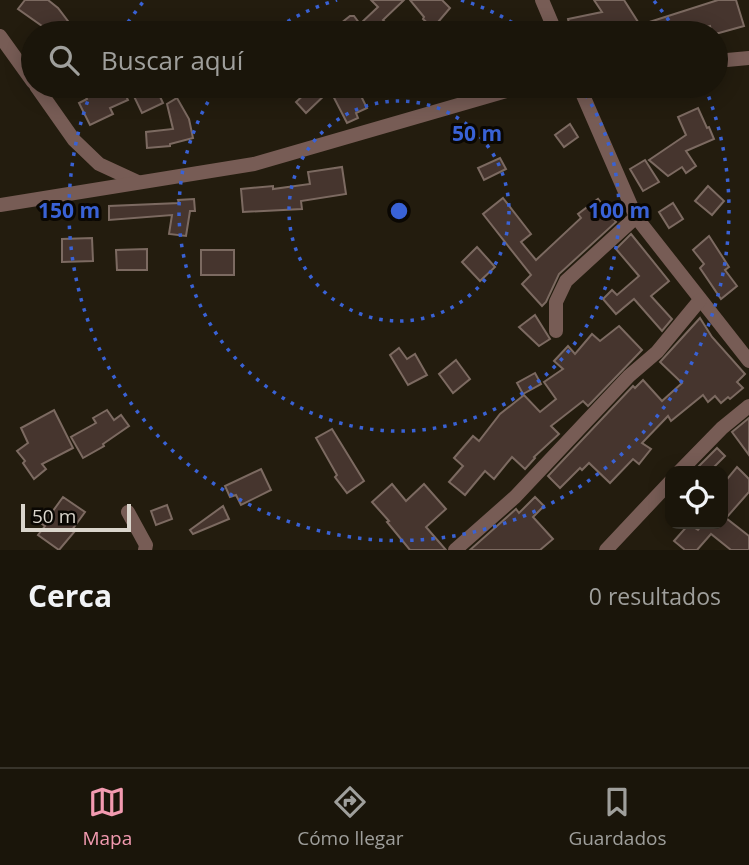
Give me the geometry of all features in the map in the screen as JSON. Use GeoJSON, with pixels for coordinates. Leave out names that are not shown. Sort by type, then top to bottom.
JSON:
{"type":"FeatureCollection","features":[{"type":"Feature","properties":{"kind":"street"},"geometry":{"type":"LineString","coordinates":[[542,0],[551,21]]}},
{"type":"Feature","properties":{"kind":"street"},"geometry":{"type":"LineString","coordinates":[[0,36],[21,65]]}},
{"type":"Feature","properties":{"kind":"street"},"geometry":{"type":"LineString","coordinates":[[728,60],[749,58]]}},
{"type":"Feature","properties":{"kind":"street"},"geometry":{"type":"LineString","coordinates":[[45,98],[74,140],[90,156],[99,164],[139,183]]}},
{"type":"Feature","properties":{"kind":"street"},"geometry":{"type":"LineString","coordinates":[[0,205],[254,164],[482,98]]}},
{"type":"Feature","properties":{"kind":"street"},"geometry":{"type":"LineString","coordinates":[[584,98],[636,217],[749,361]]}},
{"type":"Feature","properties":{"kind":"street"},"geometry":{"type":"LineString","coordinates":[[556,331],[556,302],[566,281],[636,217]]}},
{"type":"Feature","properties":{"kind":"street"},"geometry":{"type":"LineString","coordinates":[[455,550],[515,497],[629,376],[657,352],[701,300]]}},
{"type":"Feature","properties":{"kind":"street"},"geometry":{"type":"LineString","coordinates":[[685,466],[722,428],[749,407]]}},
{"type":"Feature","properties":{"kind":"street"},"geometry":{"type":"LineString","coordinates":[[606,550],[665,487]]}},
{"type":"Feature","properties":{"kind":"street"},"geometry":{"type":"LineString","coordinates":[[128,512],[146,545],[145,550]]}},
{"type":"Feature","properties":{"kind":"building"},"geometry":{"type":"Polygon","coordinates":[[[25,0],[48,0],[68,21],[35,21],[18,9],[25,0]]]}},
{"type":"Feature","properties":{"kind":"building"},"geometry":{"type":"Polygon","coordinates":[[[371,0],[404,0],[384,21],[363,21],[378,7],[371,0]]]}},
{"type":"Feature","properties":{"kind":"building"},"geometry":{"type":"Polygon","coordinates":[[[410,0],[442,0],[450,8],[439,21],[425,21],[410,0]]]}},
{"type":"Feature","properties":{"kind":"building"},"geometry":{"type":"Polygon","coordinates":[[[594,0],[624,0],[637,21],[568,21],[602,12],[594,0]]]}},
{"type":"Feature","properties":{"kind":"building"},"geometry":{"type":"Polygon","coordinates":[[[718,0],[736,0],[744,26],[728,30],[728,21],[652,21],[718,0]]]}},
{"type":"Feature","properties":{"kind":"building"},"geometry":{"type":"Polygon","coordinates":[[[350,16],[354,16],[358,21],[344,21],[350,16]]]}},
{"type":"Feature","properties":{"kind":"building"},"geometry":{"type":"Polygon","coordinates":[[[135,98],[161,98],[163,103],[142,113],[135,98]]]}},
{"type":"Feature","properties":{"kind":"building"},"geometry":{"type":"Polygon","coordinates":[[[177,98],[189,119],[193,138],[170,146],[147,148],[146,132],[173,129],[167,104],[177,98]]]}},
{"type":"Feature","properties":{"kind":"building"},"geometry":{"type":"Polygon","coordinates":[[[300,98],[322,98],[306,113],[296,102],[300,98]]]}},
{"type":"Feature","properties":{"kind":"building"},"geometry":{"type":"Polygon","coordinates":[[[334,98],[362,98],[367,108],[356,113],[358,118],[347,123],[334,98]]]}},
{"type":"Feature","properties":{"kind":"building"},"geometry":{"type":"Polygon","coordinates":[[[87,99],[128,100],[110,108],[113,114],[90,125],[79,103],[87,99]]]}},
{"type":"Feature","properties":{"kind":"building"},"geometry":{"type":"Polygon","coordinates":[[[698,108],[714,139],[686,151],[696,166],[686,173],[682,167],[668,176],[649,160],[686,135],[678,117],[698,108]]]}},
{"type":"Feature","properties":{"kind":"building"},"geometry":{"type":"Polygon","coordinates":[[[570,124],[578,137],[564,147],[555,135],[570,124]]]}},
{"type":"Feature","properties":{"kind":"building"},"geometry":{"type":"Polygon","coordinates":[[[500,158],[506,169],[484,180],[478,168],[500,158]]]}},
{"type":"Feature","properties":{"kind":"building"},"geometry":{"type":"Polygon","coordinates":[[[645,160],[659,182],[643,191],[630,169],[645,160]]]}},
{"type":"Feature","properties":{"kind":"building"},"geometry":{"type":"Polygon","coordinates":[[[342,167],[346,194],[301,201],[302,209],[243,212],[241,189],[273,186],[273,189],[310,184],[308,172],[342,167]]]}},
{"type":"Feature","properties":{"kind":"building"},"geometry":{"type":"Polygon","coordinates":[[[708,186],[724,201],[712,215],[695,201],[708,186]]]}},
{"type":"Feature","properties":{"kind":"building"},"geometry":{"type":"Polygon","coordinates":[[[503,198],[531,234],[521,242],[536,260],[581,218],[578,214],[598,199],[616,222],[559,274],[542,306],[522,284],[531,275],[483,214],[503,198]]]}},
{"type":"Feature","properties":{"kind":"building"},"geometry":{"type":"Polygon","coordinates":[[[194,199],[195,211],[190,211],[186,236],[169,234],[172,215],[109,220],[109,206],[179,203],[178,200],[194,199]]]}},
{"type":"Feature","properties":{"kind":"building"},"geometry":{"type":"Polygon","coordinates":[[[673,203],[683,219],[669,228],[659,212],[673,203]]]}},
{"type":"Feature","properties":{"kind":"building"},"geometry":{"type":"Polygon","coordinates":[[[631,234],[669,281],[651,296],[672,319],[662,331],[634,299],[616,314],[603,299],[612,290],[617,295],[639,276],[616,249],[631,234]]]}},
{"type":"Feature","properties":{"kind":"building"},"geometry":{"type":"Polygon","coordinates":[[[709,236],[729,267],[725,270],[737,286],[721,299],[700,268],[704,264],[693,250],[709,236]]]}},
{"type":"Feature","properties":{"kind":"building"},"geometry":{"type":"Polygon","coordinates":[[[92,238],[93,261],[62,262],[62,239],[92,238]]]}},
{"type":"Feature","properties":{"kind":"building"},"geometry":{"type":"Polygon","coordinates":[[[477,247],[495,267],[480,281],[462,262],[477,247]]]}},
{"type":"Feature","properties":{"kind":"building"},"geometry":{"type":"Polygon","coordinates":[[[147,249],[147,270],[117,270],[116,250],[147,249]]]}},
{"type":"Feature","properties":{"kind":"building"},"geometry":{"type":"Polygon","coordinates":[[[201,250],[234,250],[234,275],[201,275],[201,250]]]}},
{"type":"Feature","properties":{"kind":"building"},"geometry":{"type":"Polygon","coordinates":[[[535,315],[550,339],[539,346],[519,327],[535,315]]]}},
{"type":"Feature","properties":{"kind":"building"},"geometry":{"type":"Polygon","coordinates":[[[700,318],[712,337],[745,374],[737,382],[743,388],[721,403],[715,396],[708,402],[703,395],[671,421],[668,416],[642,443],[651,449],[639,464],[633,459],[610,483],[589,463],[560,488],[548,476],[633,386],[635,388],[643,380],[662,401],[682,383],[660,362],[700,318]]]}},
{"type":"Feature","properties":{"kind":"building"},"geometry":{"type":"Polygon","coordinates":[[[619,326],[642,350],[588,406],[583,401],[551,426],[559,434],[525,469],[512,457],[494,479],[485,471],[465,495],[449,482],[463,466],[454,458],[473,436],[479,441],[500,414],[524,395],[540,412],[556,399],[544,382],[563,369],[554,361],[568,346],[575,354],[592,334],[600,341],[619,326]]]}},
{"type":"Feature","properties":{"kind":"building"},"geometry":{"type":"Polygon","coordinates":[[[399,348],[407,359],[415,354],[427,375],[408,385],[390,355],[399,348]]]}},
{"type":"Feature","properties":{"kind":"building"},"geometry":{"type":"Polygon","coordinates":[[[456,360],[470,379],[453,393],[439,374],[456,360]]]}},
{"type":"Feature","properties":{"kind":"building"},"geometry":{"type":"Polygon","coordinates":[[[535,373],[541,384],[523,394],[517,383],[535,373]]]}},
{"type":"Feature","properties":{"kind":"building"},"geometry":{"type":"Polygon","coordinates":[[[54,410],[73,448],[42,464],[46,469],[34,479],[17,451],[28,443],[21,428],[54,410]]]}},
{"type":"Feature","properties":{"kind":"building"},"geometry":{"type":"Polygon","coordinates":[[[107,410],[114,420],[121,415],[129,426],[103,444],[104,446],[83,458],[71,437],[96,423],[93,418],[107,410]]]}},
{"type":"Feature","properties":{"kind":"building"},"geometry":{"type":"Polygon","coordinates":[[[749,418],[749,455],[732,432],[749,418]]]}},
{"type":"Feature","properties":{"kind":"building"},"geometry":{"type":"Polygon","coordinates":[[[332,429],[364,481],[347,493],[335,477],[337,475],[316,438],[332,429]]]}},
{"type":"Feature","properties":{"kind":"building"},"geometry":{"type":"Polygon","coordinates":[[[717,448],[725,456],[715,466],[699,466],[717,448]]]}},
{"type":"Feature","properties":{"kind":"building"},"geometry":{"type":"Polygon","coordinates":[[[737,467],[749,479],[749,492],[728,516],[728,478],[737,467]]]}},
{"type":"Feature","properties":{"kind":"building"},"geometry":{"type":"Polygon","coordinates":[[[261,469],[271,490],[241,505],[236,495],[230,497],[225,486],[261,469]]]}},
{"type":"Feature","properties":{"kind":"building"},"geometry":{"type":"Polygon","coordinates":[[[392,484],[406,501],[424,484],[446,509],[426,527],[446,550],[410,550],[387,522],[389,521],[372,502],[392,484]]]}},
{"type":"Feature","properties":{"kind":"building"},"geometry":{"type":"Polygon","coordinates":[[[63,497],[85,512],[72,530],[75,531],[59,550],[38,535],[45,526],[34,519],[40,509],[50,515],[63,497]]]}},
{"type":"Feature","properties":{"kind":"building"},"geometry":{"type":"Polygon","coordinates":[[[535,497],[544,506],[533,517],[553,539],[540,550],[470,550],[516,509],[519,513],[535,497]]]}},
{"type":"Feature","properties":{"kind":"building"},"geometry":{"type":"Polygon","coordinates":[[[167,505],[172,519],[156,525],[151,511],[167,505]]]}},
{"type":"Feature","properties":{"kind":"building"},"geometry":{"type":"Polygon","coordinates":[[[223,506],[229,519],[193,534],[190,530],[223,506]]]}},
{"type":"Feature","properties":{"kind":"building"},"geometry":{"type":"Polygon","coordinates":[[[728,520],[749,536],[749,550],[731,550],[711,534],[697,550],[685,550],[674,541],[685,529],[728,529],[728,520]]]}}]}
